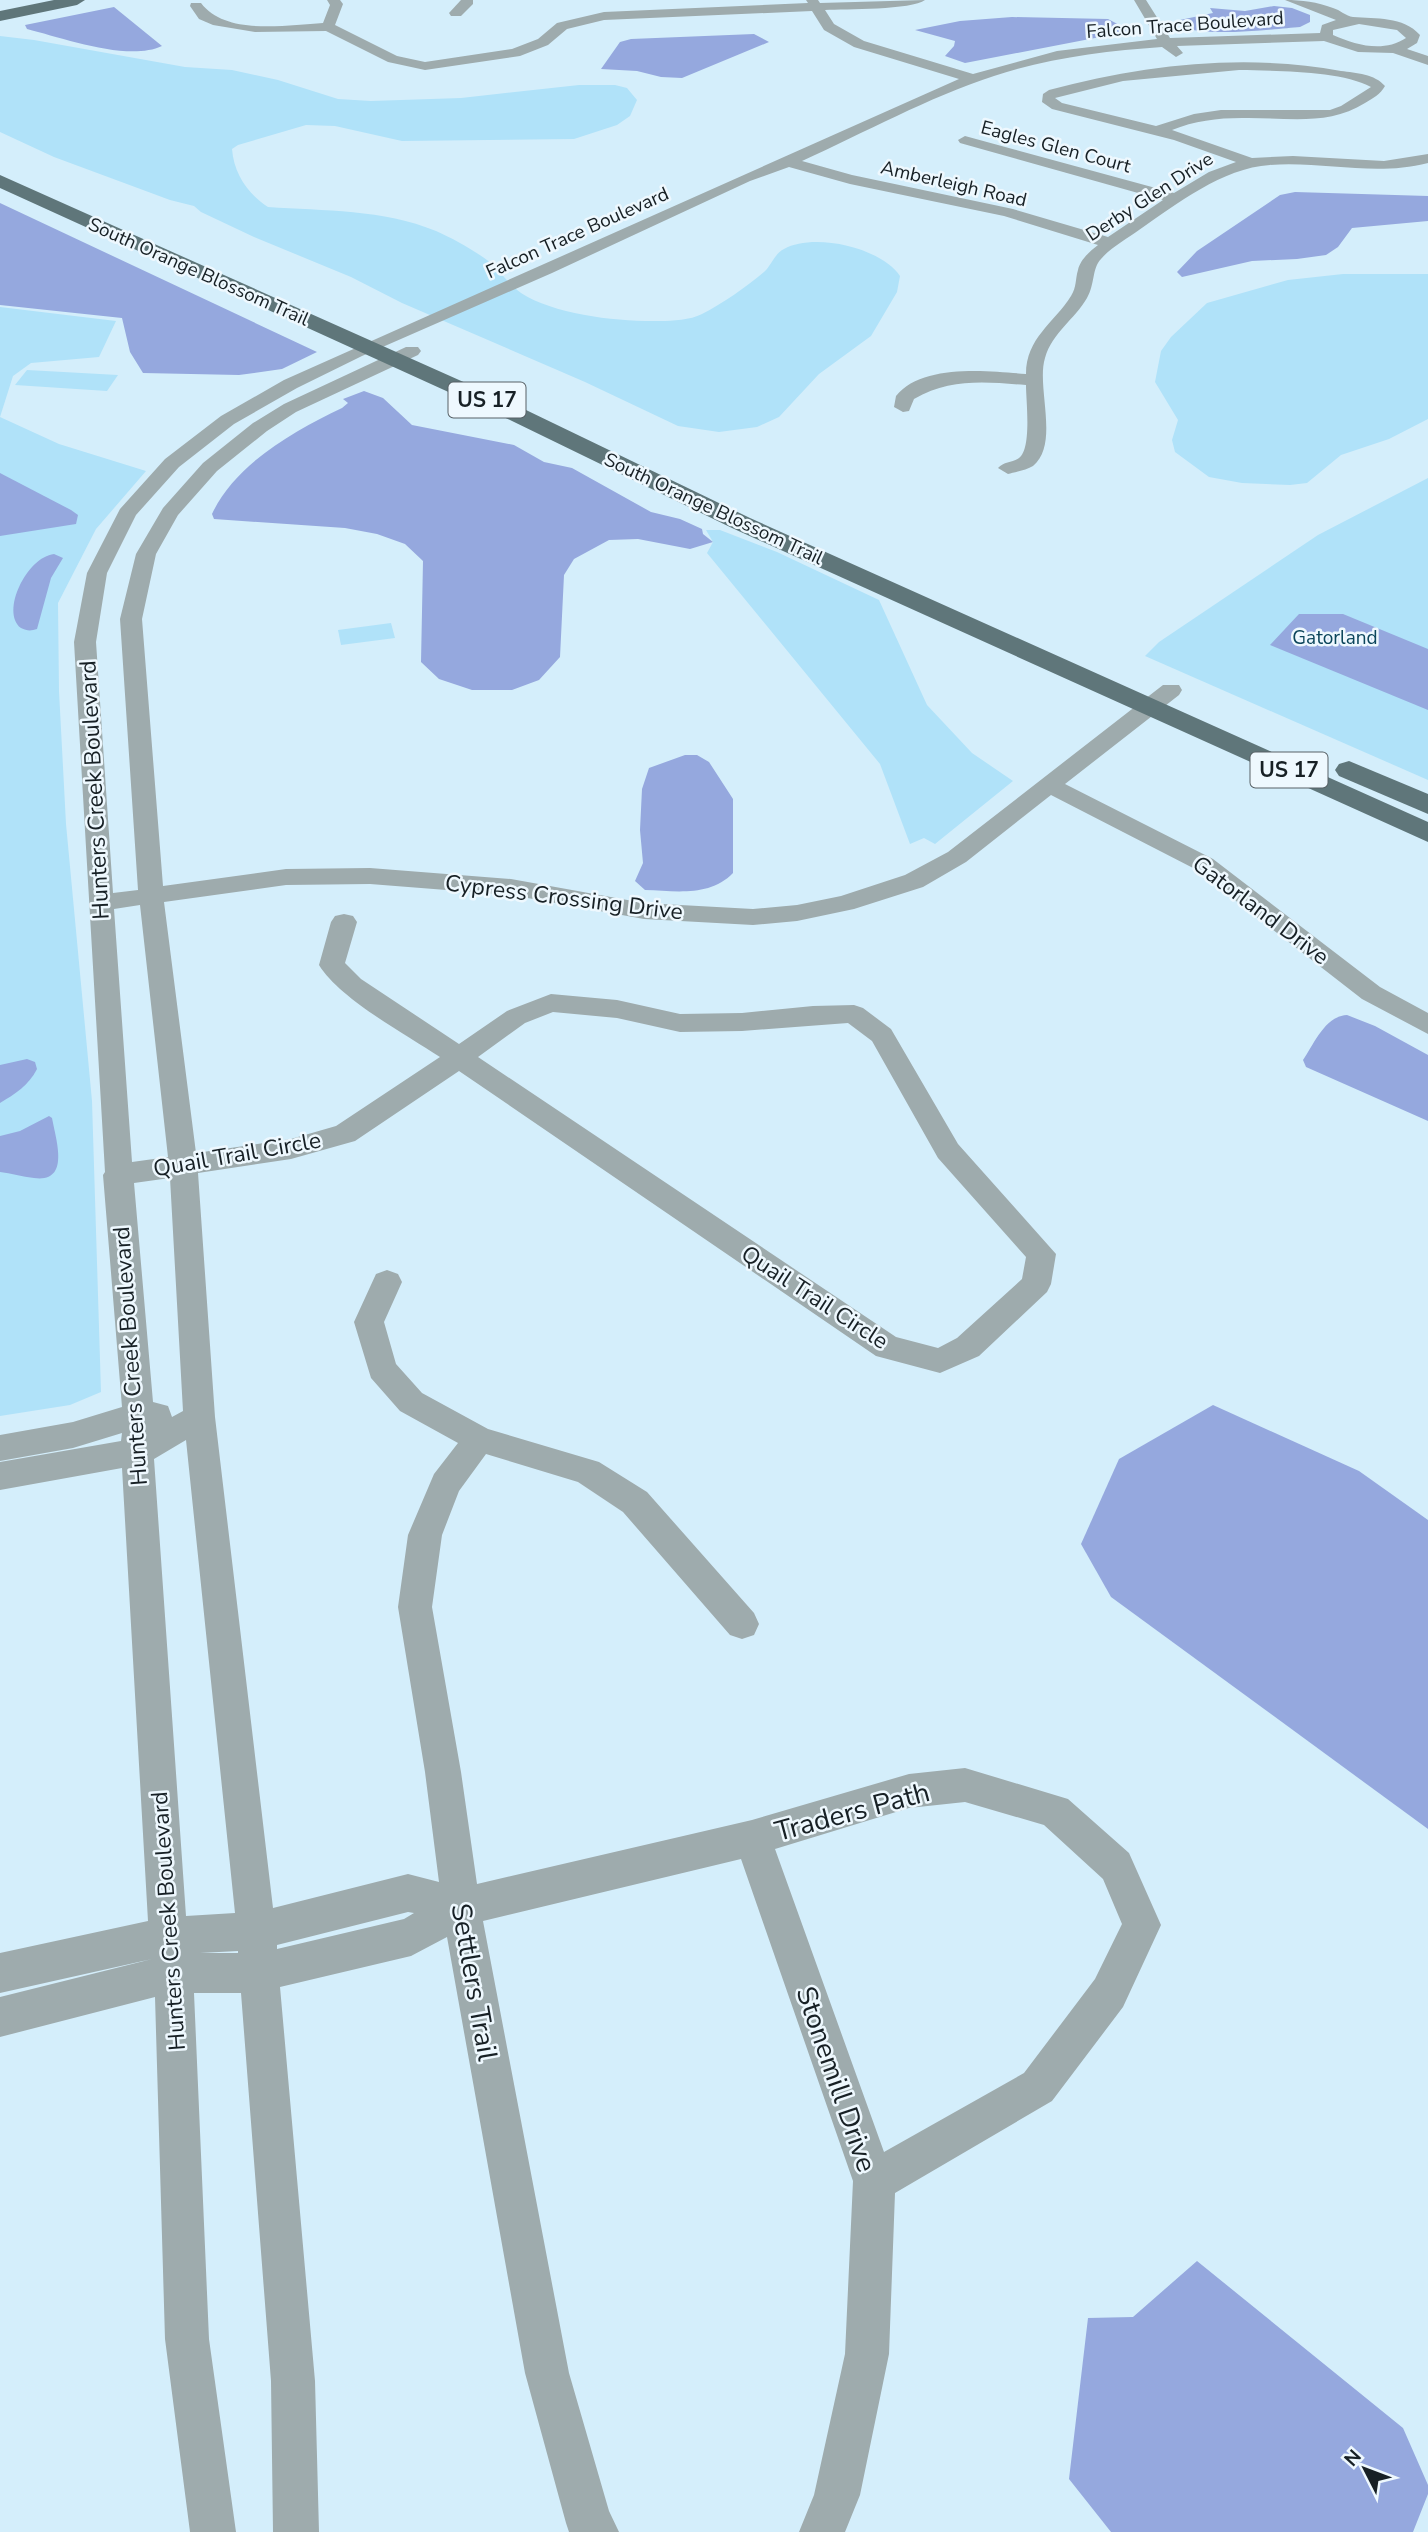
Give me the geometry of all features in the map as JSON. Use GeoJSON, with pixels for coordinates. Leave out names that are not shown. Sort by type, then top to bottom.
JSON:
{"type":"FeatureCollection","features":[{"type":"Feature","properties":{"kind":"main road"},"geometry":{"type":"LineString","coordinates":[[0,7],[34,0]]}},
{"type":"Feature","properties":{"kind":"main road"},"geometry":{"type":"LineString","coordinates":[[0,16],[77,0]]}},
{"type":"Feature","properties":{"kind":"main road","name":"South Orange Blossom Trail"},"geometry":{"type":"LineString","coordinates":[[0,160],[87,199]]}},
{"type":"Feature","properties":{"kind":"main road","name":"South Orange Blossom Trail"},"geometry":{"type":"LineString","coordinates":[[0,181],[403,344],[518,415],[729,517],[1428,805]]}},
{"type":"Feature","properties":{"kind":"main road","name":"South Orange Blossom Trail"},"geometry":{"type":"LineString","coordinates":[[682,468],[787,519],[1057,639]]}},
{"type":"Feature","properties":{"kind":"main road","name":"South Orange Blossom Trail"},"geometry":{"type":"LineString","coordinates":[[1156,692],[1428,833]]}},
{"type":"Feature","properties":{"kind":"street"},"geometry":{"type":"LineString","coordinates":[[328,27],[337,4],[333,0]]}},
{"type":"Feature","properties":{"kind":"street"},"geometry":{"type":"LineString","coordinates":[[456,13],[467,4],[467,0]]}},
{"type":"Feature","properties":{"kind":"street"},"geometry":{"type":"LineString","coordinates":[[196,6],[198,13],[208,21],[229,26],[328,27],[393,59],[425,66],[515,53],[543,42],[562,26],[604,16],[919,0]]}},
{"type":"Feature","properties":{"kind":"street"},"geometry":{"type":"LineString","coordinates":[[1140,0],[1165,42],[1190,69]]}},
{"type":"Feature","properties":{"kind":"street"},"geometry":{"type":"LineString","coordinates":[[1291,0],[1331,11],[1348,21]]}},
{"type":"Feature","properties":{"kind":"street"},"geometry":{"type":"LineString","coordinates":[[813,4],[829,27],[859,44],[973,79]]}},
{"type":"Feature","properties":{"kind":"street"},"geometry":{"type":"LineString","coordinates":[[1326,37],[1326,28],[1348,21],[1386,23],[1402,27],[1413,35],[1406,45],[1394,49]]}},
{"type":"Feature","properties":{"kind":"street","name":"Falcon Trace Boulevard"},"geometry":{"type":"LineString","coordinates":[[403,344],[745,178],[782,165],[973,79],[1019,64],[1072,53],[1165,42],[1326,37],[1348,46],[1394,49],[1428,61]]}},
{"type":"Feature","properties":{"kind":"street"},"geometry":{"type":"LineString","coordinates":[[1155,132],[1171,124],[1212,114],[1331,114],[1346,109],[1378,86],[1366,80],[1309,68],[1190,69],[1107,79],[1048,97],[1049,102],[1057,106],[1155,132],[1221,149],[1249,162]]}},
{"type":"Feature","properties":{"kind":"street","name":"Eagles Glen Court"},"geometry":{"type":"LineString","coordinates":[[965,141],[1178,199]]}},
{"type":"Feature","properties":{"kind":"street","name":"Derby Glen Drive"},"geometry":{"type":"LineString","coordinates":[[1008,468],[1026,462],[1036,447],[1035,360],[1044,339],[1078,299],[1086,283],[1086,268],[1094,256],[1110,243],[1222,171],[1249,162],[1279,160],[1376,166],[1417,162],[1428,158]]}},
{"type":"Feature","properties":{"kind":"street","name":"Falcon Trace Boulevard"},"geometry":{"type":"LineString","coordinates":[[500,309],[758,183],[782,165]]}},
{"type":"Feature","properties":{"kind":"street","name":"Amberleigh Road"},"geometry":{"type":"LineString","coordinates":[[782,165],[848,181],[980,206],[1110,243]]}},
{"type":"Feature","properties":{"kind":"street","name":"Hunters Creek Boulevard"},"geometry":{"type":"LineString","coordinates":[[213,2532],[187,2339],[174,1973],[168,1936],[137,1452],[138,1415],[117,1175],[85,626],[98,571],[115,534],[142,497],[175,460],[227,418],[262,398],[403,344]]}},
{"type":"Feature","properties":{"kind":"street","name":"Hunters Creek Boulevard"},"geometry":{"type":"LineString","coordinates":[[296,2532],[293,2381],[256,1931],[199,1417],[183,1164],[151,894],[131,619],[145,554],[170,512],[210,467],[260,427],[403,344]]}},
{"type":"Feature","properties":{"kind":"street"},"geometry":{"type":"LineString","coordinates":[[903,407],[905,396],[934,380],[967,376],[1035,380]]}},
{"type":"Feature","properties":{"kind":"street"},"geometry":{"type":"LineString","coordinates":[[175,460],[210,467]]}},
{"type":"Feature","properties":{"kind":"street","name":"Cypress Crossing Drive"},"geometry":{"type":"LineString","coordinates":[[100,903],[286,877],[370,876],[511,887],[644,911],[753,917],[797,913],[914,881],[957,857],[1049,786],[1156,692]]}},
{"type":"Feature","properties":{"kind":"street","name":"Gatorland Drive"},"geometry":{"type":"LineString","coordinates":[[1049,786],[1204,864],[1371,993],[1428,1025]]}},
{"type":"Feature","properties":{"kind":"street"},"geometry":{"type":"LineString","coordinates":[[344,922],[332,965],[352,985],[458,1057]]}},
{"type":"Feature","properties":{"kind":"street","name":"Quail Trail Circle"},"geometry":{"type":"LineString","coordinates":[[117,1175],[291,1149],[345,1134],[377,1115],[458,1057],[516,1017],[551,1003],[617,1009],[680,1023],[742,1022],[854,1014],[881,1035],[948,1151],[1041,1254],[1036,1284],[968,1347],[940,1361],[887,1347],[458,1057]]}},
{"type":"Feature","properties":{"kind":"street"},"geometry":{"type":"LineString","coordinates":[[387,1282],[369,1322],[382,1369],[411,1402],[479,1438],[588,1472],[635,1502],[742,1624]]}},
{"type":"Feature","properties":{"kind":"street"},"geometry":{"type":"LineString","coordinates":[[0,1448],[74,1435],[138,1415],[199,1417]]}},
{"type":"Feature","properties":{"kind":"street"},"geometry":{"type":"LineString","coordinates":[[0,1476],[137,1452],[199,1417]]}},
{"type":"Feature","properties":{"kind":"street","name":"Settlers Trail"},"geometry":{"type":"LineString","coordinates":[[479,1438],[446,1484],[425,1535],[415,1607],[443,1772],[461,1907],[547,2373],[589,2523],[596,2532]]}},
{"type":"Feature","properties":{"kind":"street","name":"Traders Path"},"geometry":{"type":"LineString","coordinates":[[0,2017],[174,1973],[258,1973],[411,1937],[461,1907],[752,1838],[909,1791],[965,1785],[1055,1811],[1116,1866],[1142,1925],[1109,1993],[1038,2087],[874,2181]]}},
{"type":"Feature","properties":{"kind":"street","name":"Stonemill Drive"},"geometry":{"type":"LineString","coordinates":[[752,1838],[874,2181],[867,2354],[837,2495],[822,2532]]}},
{"type":"Feature","properties":{"kind":"street","name":"Traders Path"},"geometry":{"type":"LineString","coordinates":[[0,1973],[168,1936],[256,1931],[408,1893],[461,1907]]}},
{"type":"Feature","properties":{"kind":"green space"},"geometry":{"type":"Polygon","coordinates":[[[0,36],[185,67],[232,70],[278,80],[338,99],[371,101],[461,98],[579,85],[615,85],[627,88],[637,100],[630,116],[617,125],[574,139],[402,141],[335,126],[306,125],[238,145],[232,149],[233,158],[243,182],[254,196],[268,207],[353,212],[416,224],[442,234],[475,252],[516,289],[535,301],[588,316],[644,321],[697,316],[757,278],[781,251],[797,244],[812,242],[846,246],[878,258],[900,276],[897,292],[871,336],[819,374],[779,417],[757,427],[719,432],[678,426],[585,382],[402,303],[351,277],[254,237],[201,212],[194,206],[170,200],[54,157],[0,132],[0,36]]]}},
{"type":"Feature","properties":{"kind":"green space"},"geometry":{"type":"Polygon","coordinates":[[[1343,274],[1428,274],[1428,419],[1389,439],[1341,455],[1307,483],[1242,483],[1209,477],[1175,452],[1172,440],[1178,420],[1155,382],[1161,351],[1171,337],[1207,303],[1288,280],[1343,274]]]}},
{"type":"Feature","properties":{"kind":"green space"},"geometry":{"type":"Polygon","coordinates":[[[0,307],[116,321],[99,357],[31,363],[13,376],[0,417],[0,307]]]}},
{"type":"Feature","properties":{"kind":"green space"},"geometry":{"type":"Polygon","coordinates":[[[27,370],[118,375],[107,391],[15,385],[27,370]]]}},
{"type":"Feature","properties":{"kind":"green space"},"geometry":{"type":"Polygon","coordinates":[[[0,417],[59,444],[146,471],[96,529],[58,603],[59,691],[66,824],[92,1101],[101,1392],[70,1405],[0,1416],[0,417]]]}},
{"type":"Feature","properties":{"kind":"green space","name":"Gatorland"},"geometry":{"type":"Polygon","coordinates":[[[1428,478],[1428,780],[1145,656],[1159,642],[1318,535],[1428,478]]]}},
{"type":"Feature","properties":{"kind":"green space"},"geometry":{"type":"Polygon","coordinates":[[[706,530],[720,530],[777,552],[879,600],[927,705],[972,753],[1013,781],[935,844],[924,838],[910,844],[880,764],[707,553],[713,542],[706,530]]]}},
{"type":"Feature","properties":{"kind":"green space"},"geometry":{"type":"Polygon","coordinates":[[[391,623],[395,638],[341,645],[338,630],[391,623]]]}},
{"type":"Feature","properties":{"kind":"shaded area"},"geometry":{"type":"Polygon","coordinates":[[[1274,6],[1292,8],[1310,15],[1310,22],[1300,27],[1239,32],[1205,32],[1181,26],[1180,20],[1213,13],[1210,8],[1245,11],[1274,6]]]}},
{"type":"Feature","properties":{"kind":"shaded area"},"geometry":{"type":"Polygon","coordinates":[[[114,7],[162,46],[148,50],[114,50],[27,29],[25,25],[114,7]]]}},
{"type":"Feature","properties":{"kind":"shaded area"},"geometry":{"type":"Polygon","coordinates":[[[1012,17],[1108,19],[1127,29],[1126,32],[965,63],[945,56],[955,41],[915,30],[960,21],[1012,17]]]}},
{"type":"Feature","properties":{"kind":"shaded area"},"geometry":{"type":"Polygon","coordinates":[[[754,34],[769,42],[682,78],[601,69],[620,42],[631,39],[754,34]]]}},
{"type":"Feature","properties":{"kind":"shaded area"},"geometry":{"type":"Polygon","coordinates":[[[1295,192],[1428,196],[1428,221],[1352,228],[1338,247],[1326,255],[1252,261],[1182,277],[1177,272],[1197,251],[1280,195],[1295,192]]]}},
{"type":"Feature","properties":{"kind":"shaded area"},"geometry":{"type":"Polygon","coordinates":[[[0,203],[317,352],[282,369],[239,375],[143,373],[130,352],[122,318],[0,305],[0,203]]]}},
{"type":"Feature","properties":{"kind":"shaded area"},"geometry":{"type":"Polygon","coordinates":[[[364,391],[383,398],[412,425],[514,445],[544,462],[572,468],[651,512],[680,519],[702,529],[703,534],[713,542],[690,549],[638,539],[609,540],[574,559],[564,575],[560,657],[539,680],[512,690],[472,690],[439,679],[421,662],[423,561],[405,544],[377,534],[345,528],[214,519],[212,514],[235,480],[268,451],[286,438],[342,408],[348,403],[343,399],[364,391]]]}},
{"type":"Feature","properties":{"kind":"shaded area"},"geometry":{"type":"Polygon","coordinates":[[[0,473],[71,510],[78,515],[76,524],[0,536],[0,473]]]}},
{"type":"Feature","properties":{"kind":"shaded area"},"geometry":{"type":"Polygon","coordinates":[[[54,554],[63,558],[51,578],[37,629],[23,629],[15,620],[15,598],[34,565],[44,557],[54,554]]]}},
{"type":"Feature","properties":{"kind":"shaded area"},"geometry":{"type":"Polygon","coordinates":[[[1299,614],[1343,614],[1428,649],[1428,710],[1270,645],[1299,614]]]}},
{"type":"Feature","properties":{"kind":"shaded area"},"geometry":{"type":"Polygon","coordinates":[[[685,755],[697,755],[709,762],[733,799],[733,873],[724,881],[703,889],[645,890],[635,881],[643,863],[640,830],[642,789],[649,768],[685,755]]]}},
{"type":"Feature","properties":{"kind":"shaded area"},"geometry":{"type":"Polygon","coordinates":[[[1347,1015],[1375,1026],[1428,1055],[1428,1121],[1306,1067],[1303,1060],[1326,1025],[1347,1015]]]}},
{"type":"Feature","properties":{"kind":"shaded area"},"geometry":{"type":"Polygon","coordinates":[[[27,1059],[35,1062],[37,1069],[34,1075],[21,1089],[0,1103],[0,1065],[27,1059]]]}},
{"type":"Feature","properties":{"kind":"shaded area"},"geometry":{"type":"Polygon","coordinates":[[[49,1116],[52,1118],[58,1148],[57,1167],[53,1174],[46,1178],[34,1178],[0,1172],[0,1136],[20,1131],[49,1116]]]}},
{"type":"Feature","properties":{"kind":"shaded area"},"geometry":{"type":"Polygon","coordinates":[[[1213,1405],[1359,1471],[1428,1520],[1428,1829],[1111,1597],[1081,1544],[1119,1459],[1213,1405]]]}},
{"type":"Feature","properties":{"kind":"shaded area"},"geometry":{"type":"Polygon","coordinates":[[[1197,2261],[1403,2428],[1428,2485],[1428,2494],[1413,2532],[1111,2532],[1069,2479],[1088,2318],[1133,2317],[1197,2261]]]}}]}
